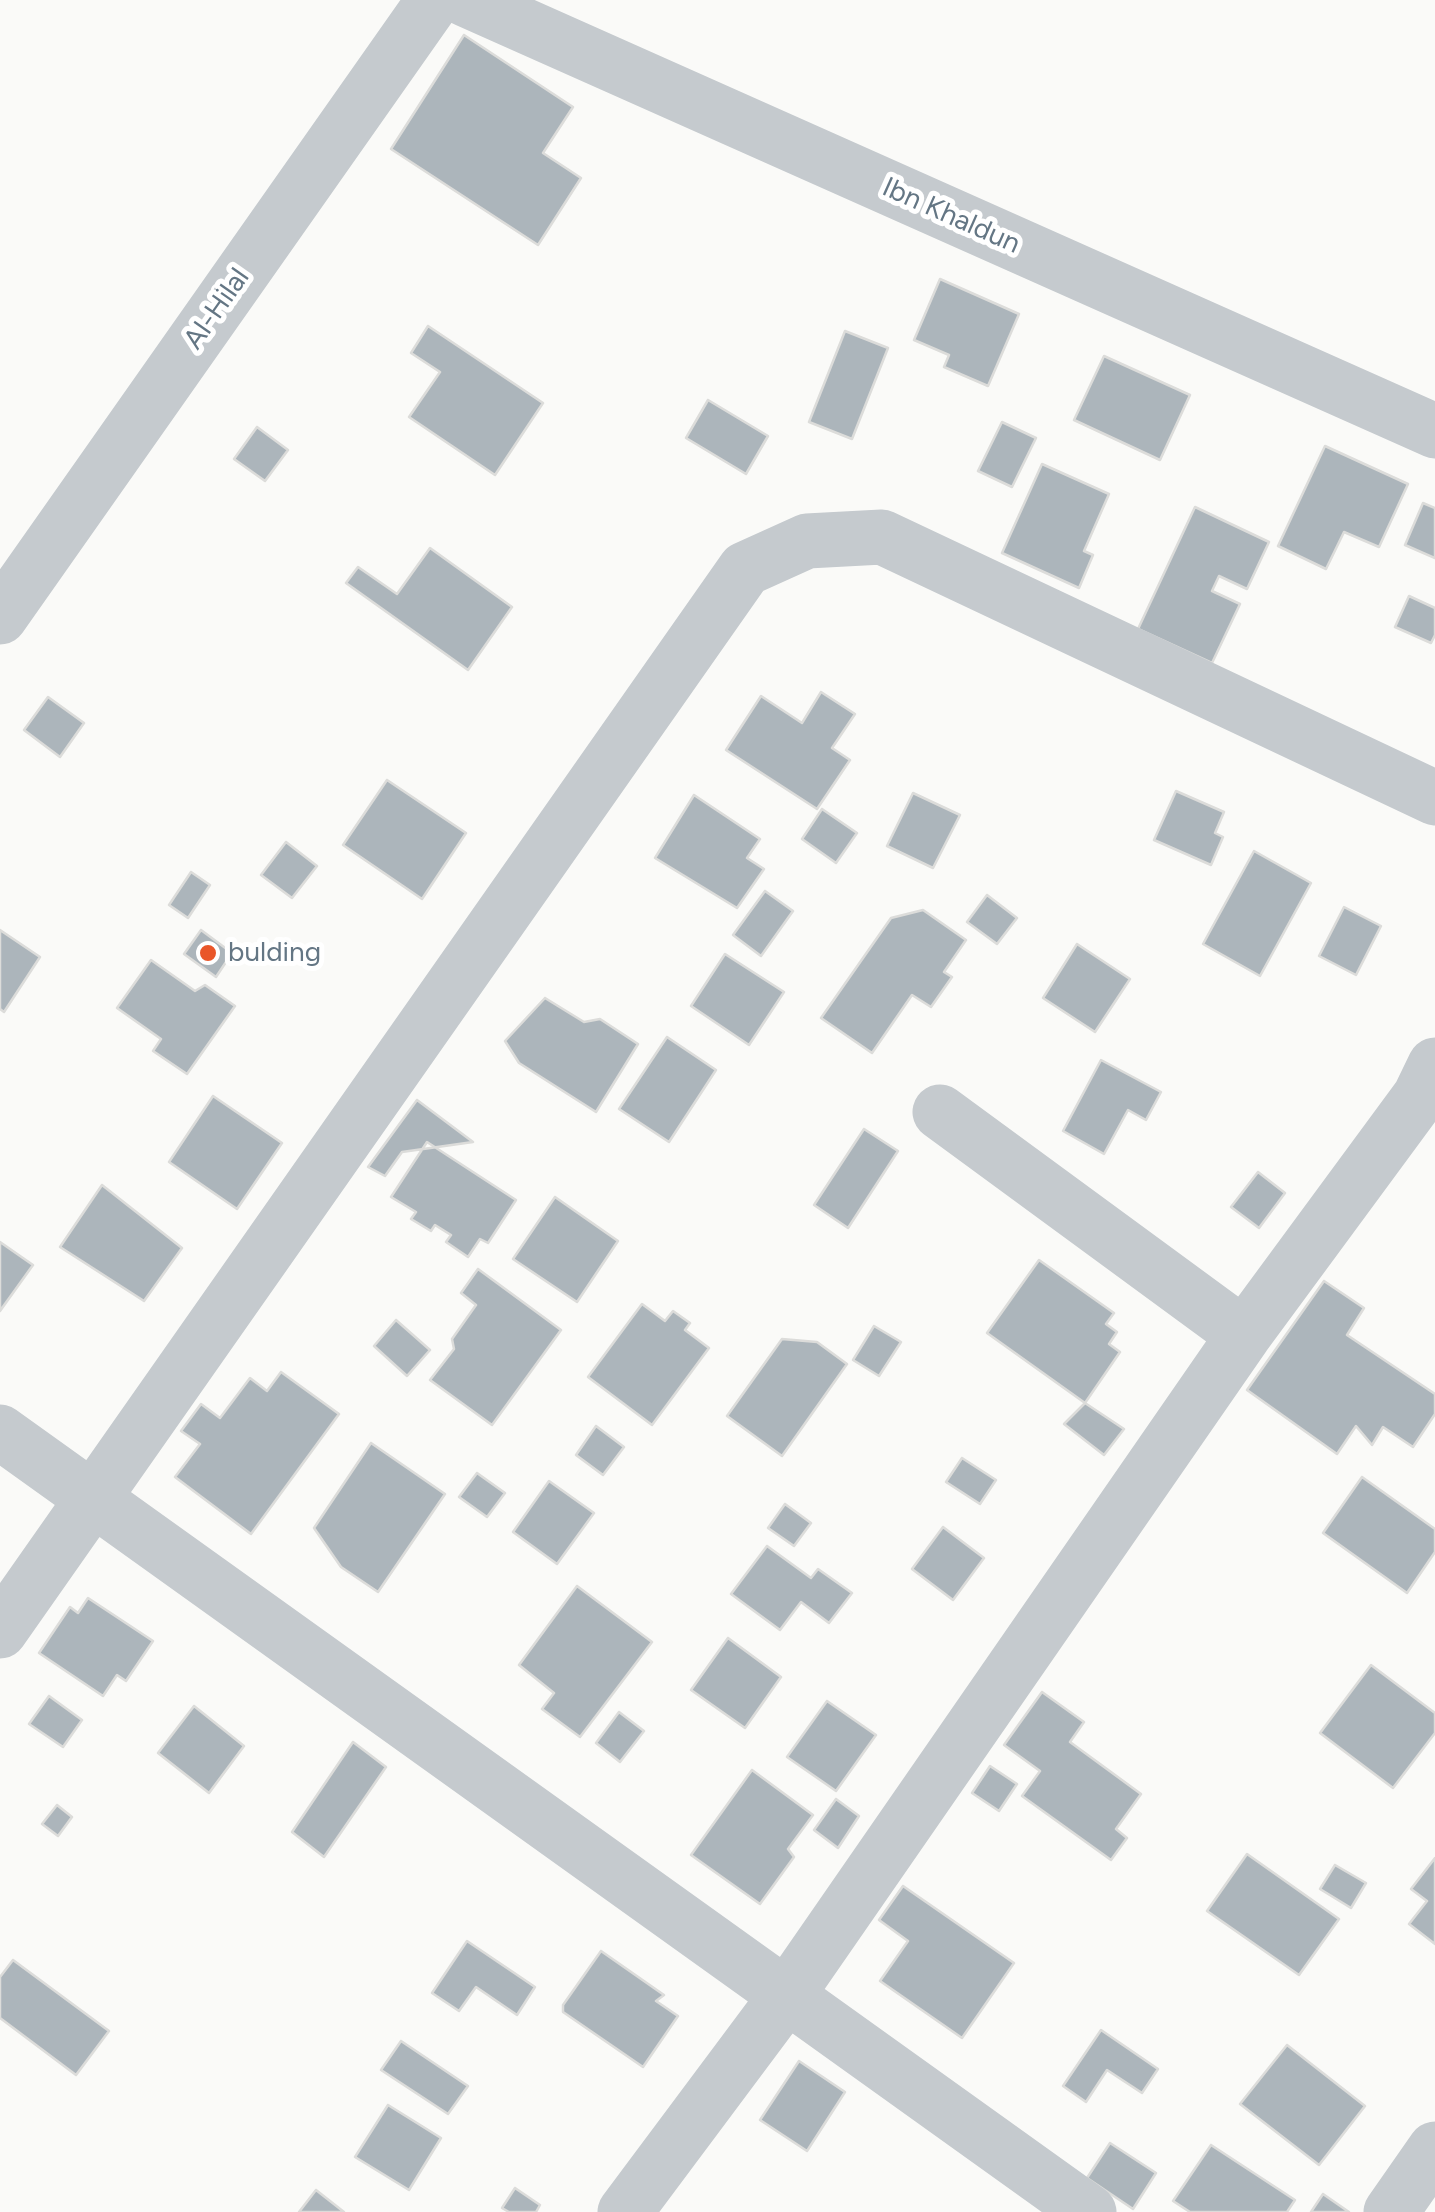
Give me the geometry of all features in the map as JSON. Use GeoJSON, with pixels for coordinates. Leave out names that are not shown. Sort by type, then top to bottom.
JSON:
{"type":"FeatureCollection","features":[{"type":"Feature","properties":{"kind":"street","name":"Al-Hilal"},"geometry":{"type":"LineString","coordinates":[[0,617],[434,0]]}},
{"type":"Feature","properties":{"kind":"street","name":"Ibn Khaldun"},"geometry":{"type":"LineString","coordinates":[[467,0],[1435,431]]}},
{"type":"Feature","properties":{"kind":"street"},"geometry":{"type":"LineString","coordinates":[[0,1632],[745,570],[807,540],[882,537],[1435,798]]}},
{"type":"Feature","properties":{"kind":"street"},"geometry":{"type":"LineString","coordinates":[[625,2212],[788,1995],[1244,1335],[1420,1096],[1435,1066]]}},
{"type":"Feature","properties":{"kind":"street"},"geometry":{"type":"LineString","coordinates":[[940,1112],[1244,1335]]}},
{"type":"Feature","properties":{"kind":"street"},"geometry":{"type":"LineString","coordinates":[[0,1432],[1088,2212]]}},
{"type":"Feature","properties":{"kind":"street"},"geometry":{"type":"LineString","coordinates":[[1391,2212],[1435,2149]]}},
{"type":"Feature","properties":{"kind":"building"},"geometry":{"type":"Polygon","coordinates":[[[464,35],[573,107],[543,153],[581,178],[538,245],[391,149],[464,35]]]}},
{"type":"Feature","properties":{"kind":"building"},"geometry":{"type":"Polygon","coordinates":[[[940,279],[1019,314],[988,386],[944,367],[949,355],[914,340],[940,279]]]}},
{"type":"Feature","properties":{"kind":"building"},"geometry":{"type":"Polygon","coordinates":[[[428,326],[543,403],[495,475],[409,417],[440,372],[411,353],[428,326]]]}},
{"type":"Feature","properties":{"kind":"building"},"geometry":{"type":"Polygon","coordinates":[[[845,331],[888,348],[852,439],[809,422],[845,331]]]}},
{"type":"Feature","properties":{"kind":"building"},"geometry":{"type":"Polygon","coordinates":[[[1104,356],[1190,395],[1160,460],[1074,420],[1104,356]]]}},
{"type":"Feature","properties":{"kind":"building"},"geometry":{"type":"Polygon","coordinates":[[[708,400],[768,436],[746,474],[686,438],[708,400]]]}},
{"type":"Feature","properties":{"kind":"building"},"geometry":{"type":"Polygon","coordinates":[[[1002,422],[1036,438],[1012,487],[978,471],[1002,422]]]}},
{"type":"Feature","properties":{"kind":"building"},"geometry":{"type":"Polygon","coordinates":[[[257,427],[288,450],[265,481],[234,459],[257,427]]]}},
{"type":"Feature","properties":{"kind":"building"},"geometry":{"type":"Polygon","coordinates":[[[1325,446],[1408,484],[1379,547],[1344,532],[1326,569],[1278,546],[1325,446]]]}},
{"type":"Feature","properties":{"kind":"building"},"geometry":{"type":"Polygon","coordinates":[[[1042,464],[1109,494],[1084,551],[1093,555],[1079,588],[1002,553],[1042,464]]]}},
{"type":"Feature","properties":{"kind":"building"},"geometry":{"type":"Polygon","coordinates":[[[1423,503],[1435,508],[1435,558],[1405,545],[1423,503]]]}},
{"type":"Feature","properties":{"kind":"building"},"geometry":{"type":"Polygon","coordinates":[[[1195,507],[1269,542],[1247,589],[1219,576],[1212,591],[1240,604],[1212,663],[1138,629],[1195,507]]]}},
{"type":"Feature","properties":{"kind":"building"},"geometry":{"type":"Polygon","coordinates":[[[430,548],[512,607],[468,670],[346,583],[358,567],[397,594],[430,548]]]}},
{"type":"Feature","properties":{"kind":"building"},"geometry":{"type":"Polygon","coordinates":[[[1409,596],[1435,608],[1435,635],[1431,643],[1395,627],[1409,596]]]}},
{"type":"Feature","properties":{"kind":"building"},"geometry":{"type":"Polygon","coordinates":[[[821,692],[855,714],[832,748],[850,760],[817,809],[726,750],[761,696],[802,723],[821,692]]]}},
{"type":"Feature","properties":{"kind":"building"},"geometry":{"type":"Polygon","coordinates":[[[48,697],[84,723],[60,757],[24,730],[48,697]]]}},
{"type":"Feature","properties":{"kind":"building"},"geometry":{"type":"Polygon","coordinates":[[[387,780],[466,833],[422,899],[343,845],[387,780]]]}},
{"type":"Feature","properties":{"kind":"building"},"geometry":{"type":"Polygon","coordinates":[[[1176,791],[1224,812],[1215,833],[1223,837],[1211,865],[1154,840],[1176,791]]]}},
{"type":"Feature","properties":{"kind":"building"},"geometry":{"type":"Polygon","coordinates":[[[913,793],[960,815],[933,868],[887,846],[913,793]]]}},
{"type":"Feature","properties":{"kind":"building"},"geometry":{"type":"Polygon","coordinates":[[[694,795],[760,839],[747,858],[764,869],[737,908],[655,858],[694,795]]]}},
{"type":"Feature","properties":{"kind":"building"},"geometry":{"type":"Polygon","coordinates":[[[822,809],[857,833],[836,863],[802,839],[822,809]]]}},
{"type":"Feature","properties":{"kind":"building"},"geometry":{"type":"Polygon","coordinates":[[[286,842],[317,866],[292,898],[261,875],[286,842]]]}},
{"type":"Feature","properties":{"kind":"building"},"geometry":{"type":"Polygon","coordinates":[[[1254,851],[1311,883],[1260,976],[1203,944],[1254,851]]]}},
{"type":"Feature","properties":{"kind":"building"},"geometry":{"type":"Polygon","coordinates":[[[191,872],[210,885],[188,918],[169,905],[191,872]]]}},
{"type":"Feature","properties":{"kind":"building"},"geometry":{"type":"Polygon","coordinates":[[[765,891],[793,911],[761,956],[733,935],[765,891]]]}},
{"type":"Feature","properties":{"kind":"building"},"geometry":{"type":"Polygon","coordinates":[[[987,895],[1017,918],[997,944],[967,922],[987,895]]]}},
{"type":"Feature","properties":{"kind":"building"},"geometry":{"type":"Polygon","coordinates":[[[1344,907],[1381,926],[1356,975],[1319,956],[1344,907]]]}},
{"type":"Feature","properties":{"kind":"building"},"geometry":{"type":"Polygon","coordinates":[[[923,910],[966,940],[944,972],[952,977],[931,1007],[912,995],[872,1053],[821,1018],[891,918],[923,910]]]}},
{"type":"Feature","properties":{"kind":"building"},"geometry":{"type":"Polygon","coordinates":[[[0,930],[40,957],[4,1012],[0,1009],[0,930]]]}},
{"type":"Feature","properties":{"kind":"building","name":"bulding"},"geometry":{"type":"Polygon","coordinates":[[[201,930],[232,953],[216,977],[184,954],[201,930]]]}},
{"type":"Feature","properties":{"kind":"building"},"geometry":{"type":"Polygon","coordinates":[[[1077,944],[1130,979],[1095,1032],[1043,998],[1077,944]]]}},
{"type":"Feature","properties":{"kind":"building"},"geometry":{"type":"Polygon","coordinates":[[[725,954],[784,992],[749,1045],[691,1006],[725,954]]]}},
{"type":"Feature","properties":{"kind":"building"},"geometry":{"type":"Polygon","coordinates":[[[151,960],[195,991],[205,985],[235,1006],[187,1074],[153,1051],[161,1039],[117,1008],[151,960]]]}},
{"type":"Feature","properties":{"kind":"building"},"geometry":{"type":"Polygon","coordinates":[[[545,998],[584,1022],[600,1019],[638,1044],[596,1112],[519,1063],[505,1041],[545,998]]]}},
{"type":"Feature","properties":{"kind":"building"},"geometry":{"type":"Polygon","coordinates":[[[667,1037],[716,1070],[669,1142],[619,1109],[667,1037]]]}},
{"type":"Feature","properties":{"kind":"building"},"geometry":{"type":"Polygon","coordinates":[[[1101,1060],[1161,1092],[1146,1120],[1128,1110],[1104,1154],[1063,1131],[1101,1060]]]}},
{"type":"Feature","properties":{"kind":"building"},"geometry":{"type":"Polygon","coordinates":[[[213,1096],[282,1143],[237,1209],[169,1162],[213,1096]]]}},
{"type":"Feature","properties":{"kind":"building"},"geometry":{"type":"Polygon","coordinates":[[[417,1100],[473,1142],[402,1152],[385,1176],[368,1167],[417,1100]]]}},
{"type":"Feature","properties":{"kind":"building"},"geometry":{"type":"Polygon","coordinates":[[[864,1129],[898,1151],[848,1228],[814,1205],[864,1129]]]}},
{"type":"Feature","properties":{"kind":"building"},"geometry":{"type":"Polygon","coordinates":[[[427,1142],[516,1200],[488,1243],[480,1239],[468,1257],[446,1242],[451,1235],[435,1225],[431,1231],[411,1219],[416,1212],[391,1197],[427,1142]]]}},
{"type":"Feature","properties":{"kind":"building"},"geometry":{"type":"Polygon","coordinates":[[[1258,1172],[1285,1193],[1259,1228],[1231,1207],[1258,1172]]]}},
{"type":"Feature","properties":{"kind":"building"},"geometry":{"type":"Polygon","coordinates":[[[102,1185],[182,1248],[144,1301],[60,1247],[102,1185]]]}},
{"type":"Feature","properties":{"kind":"building"},"geometry":{"type":"Polygon","coordinates":[[[555,1197],[618,1241],[577,1302],[513,1259],[555,1197]]]}},
{"type":"Feature","properties":{"kind":"building"},"geometry":{"type":"Polygon","coordinates":[[[0,1242],[33,1265],[0,1311],[0,1242]]]}},
{"type":"Feature","properties":{"kind":"building"},"geometry":{"type":"Polygon","coordinates":[[[1039,1260],[1114,1313],[1106,1324],[1117,1332],[1109,1344],[1120,1352],[1085,1403],[987,1333],[1039,1260]]]}},
{"type":"Feature","properties":{"kind":"building"},"geometry":{"type":"Polygon","coordinates":[[[478,1269],[561,1330],[492,1425],[430,1380],[454,1349],[452,1339],[476,1305],[461,1293],[478,1269]]]}},
{"type":"Feature","properties":{"kind":"building"},"geometry":{"type":"Polygon","coordinates":[[[1324,1281],[1364,1308],[1347,1335],[1435,1394],[1435,1414],[1413,1447],[1383,1427],[1372,1445],[1356,1426],[1337,1454],[1247,1390],[1324,1281]]]}},
{"type":"Feature","properties":{"kind":"building"},"geometry":{"type":"Polygon","coordinates":[[[642,1304],[665,1321],[673,1311],[690,1323],[685,1330],[709,1348],[652,1425],[588,1377],[642,1304]]]}},
{"type":"Feature","properties":{"kind":"building"},"geometry":{"type":"Polygon","coordinates":[[[396,1320],[430,1350],[407,1376],[374,1346],[396,1320]]]}},
{"type":"Feature","properties":{"kind":"building"},"geometry":{"type":"Polygon","coordinates":[[[874,1326],[901,1342],[879,1376],[853,1360],[874,1326]]]}},
{"type":"Feature","properties":{"kind":"building"},"geometry":{"type":"Polygon","coordinates":[[[782,1339],[817,1342],[847,1364],[782,1456],[727,1416],[782,1339]]]}},
{"type":"Feature","properties":{"kind":"building"},"geometry":{"type":"Polygon","coordinates":[[[281,1372],[339,1414],[251,1534],[175,1477],[200,1444],[181,1431],[201,1404],[220,1418],[250,1378],[267,1391],[281,1372]]]}},
{"type":"Feature","properties":{"kind":"building"},"geometry":{"type":"Polygon","coordinates":[[[1085,1403],[1124,1429],[1104,1455],[1064,1424],[1085,1403]]]}},
{"type":"Feature","properties":{"kind":"building"},"geometry":{"type":"Polygon","coordinates":[[[596,1426],[624,1447],[603,1475],[576,1455],[596,1426]]]}},
{"type":"Feature","properties":{"kind":"building"},"geometry":{"type":"Polygon","coordinates":[[[371,1443],[445,1494],[378,1592],[341,1567],[314,1528],[371,1443]]]}},
{"type":"Feature","properties":{"kind":"building"},"geometry":{"type":"Polygon","coordinates":[[[962,1458],[996,1480],[980,1504],[946,1482],[962,1458]]]}},
{"type":"Feature","properties":{"kind":"building"},"geometry":{"type":"Polygon","coordinates":[[[477,1473],[505,1493],[487,1517],[459,1497],[477,1473]]]}},
{"type":"Feature","properties":{"kind":"building"},"geometry":{"type":"Polygon","coordinates":[[[1362,1477],[1435,1529],[1435,1552],[1407,1593],[1323,1533],[1362,1477]]]}},
{"type":"Feature","properties":{"kind":"building"},"geometry":{"type":"Polygon","coordinates":[[[549,1481],[594,1513],[557,1564],[513,1532],[549,1481]]]}},
{"type":"Feature","properties":{"kind":"building"},"geometry":{"type":"Polygon","coordinates":[[[785,1504],[811,1523],[794,1546],[768,1528],[785,1504]]]}},
{"type":"Feature","properties":{"kind":"building"},"geometry":{"type":"Polygon","coordinates":[[[943,1527],[984,1558],[953,1600],[912,1569],[943,1527]]]}},
{"type":"Feature","properties":{"kind":"building"},"geometry":{"type":"Polygon","coordinates":[[[767,1546],[811,1578],[818,1569],[852,1593],[829,1623],[801,1602],[780,1630],[731,1594],[767,1546]]]}},
{"type":"Feature","properties":{"kind":"building"},"geometry":{"type":"Polygon","coordinates":[[[577,1586],[652,1642],[580,1737],[542,1709],[554,1693],[519,1665],[577,1586]]]}},
{"type":"Feature","properties":{"kind":"building"},"geometry":{"type":"Polygon","coordinates":[[[88,1598],[153,1641],[126,1681],[117,1675],[103,1696],[39,1653],[70,1607],[78,1613],[88,1598]]]}},
{"type":"Feature","properties":{"kind":"building"},"geometry":{"type":"Polygon","coordinates":[[[728,1638],[781,1677],[745,1728],[691,1690],[728,1638]]]}},
{"type":"Feature","properties":{"kind":"building"},"geometry":{"type":"Polygon","coordinates":[[[1371,1665],[1435,1713],[1435,1733],[1393,1788],[1320,1733],[1371,1665]]]}},
{"type":"Feature","properties":{"kind":"building"},"geometry":{"type":"Polygon","coordinates":[[[1042,1692],[1084,1722],[1070,1742],[1141,1794],[1116,1829],[1127,1838],[1111,1860],[1022,1796],[1040,1771],[1004,1745],[1042,1692]]]}},
{"type":"Feature","properties":{"kind":"building"},"geometry":{"type":"Polygon","coordinates":[[[49,1696],[82,1720],[63,1747],[29,1724],[49,1696]]]}},
{"type":"Feature","properties":{"kind":"building"},"geometry":{"type":"Polygon","coordinates":[[[827,1701],[876,1735],[836,1791],[787,1757],[827,1701]]]}},
{"type":"Feature","properties":{"kind":"building"},"geometry":{"type":"Polygon","coordinates":[[[194,1706],[244,1746],[209,1793],[158,1753],[194,1706]]]}},
{"type":"Feature","properties":{"kind":"building"},"geometry":{"type":"Polygon","coordinates":[[[619,1712],[644,1731],[620,1762],[596,1743],[619,1712]]]}},
{"type":"Feature","properties":{"kind":"building"},"geometry":{"type":"Polygon","coordinates":[[[353,1742],[386,1767],[324,1857],[292,1832],[353,1742]]]}},
{"type":"Feature","properties":{"kind":"building"},"geometry":{"type":"Polygon","coordinates":[[[990,1766],[1017,1784],[999,1811],[972,1793],[990,1766]]]}},
{"type":"Feature","properties":{"kind":"building"},"geometry":{"type":"Polygon","coordinates":[[[752,1770],[813,1815],[788,1849],[794,1857],[760,1904],[691,1855],[752,1770]]]}},
{"type":"Feature","properties":{"kind":"building"},"geometry":{"type":"Polygon","coordinates":[[[836,1799],[859,1816],[838,1848],[814,1830],[836,1799]]]}},
{"type":"Feature","properties":{"kind":"building"},"geometry":{"type":"Polygon","coordinates":[[[57,1805],[72,1817],[58,1836],[42,1824],[57,1805]]]}},
{"type":"Feature","properties":{"kind":"building"},"geometry":{"type":"Polygon","coordinates":[[[1247,1854],[1339,1919],[1299,1975],[1207,1911],[1247,1854]]]}},
{"type":"Feature","properties":{"kind":"building"},"geometry":{"type":"Polygon","coordinates":[[[1435,1858],[1435,1944],[1409,1924],[1427,1901],[1411,1889],[1435,1858]]]}},
{"type":"Feature","properties":{"kind":"building"},"geometry":{"type":"Polygon","coordinates":[[[1335,1865],[1366,1883],[1351,1908],[1320,1889],[1335,1865]]]}},
{"type":"Feature","properties":{"kind":"building"},"geometry":{"type":"Polygon","coordinates":[[[903,1886],[1014,1963],[962,2038],[880,1981],[908,1941],[879,1920],[903,1886]]]}},
{"type":"Feature","properties":{"kind":"building"},"geometry":{"type":"Polygon","coordinates":[[[467,1941],[535,1987],[517,2015],[476,1987],[459,2011],[432,1993],[467,1941]]]}},
{"type":"Feature","properties":{"kind":"building"},"geometry":{"type":"Polygon","coordinates":[[[601,1951],[664,1995],[656,2001],[678,2016],[643,2067],[563,2012],[563,2005],[601,1951]]]}},
{"type":"Feature","properties":{"kind":"building"},"geometry":{"type":"Polygon","coordinates":[[[13,1960],[109,2031],[76,2075],[0,2018],[0,1977],[13,1960]]]}},
{"type":"Feature","properties":{"kind":"building"},"geometry":{"type":"Polygon","coordinates":[[[1101,2030],[1158,2069],[1142,2093],[1107,2070],[1086,2102],[1063,2086],[1101,2030]]]}},
{"type":"Feature","properties":{"kind":"building"},"geometry":{"type":"Polygon","coordinates":[[[401,2041],[468,2086],[448,2114],[381,2070],[401,2041]]]}},
{"type":"Feature","properties":{"kind":"building"},"geometry":{"type":"Polygon","coordinates":[[[1287,2045],[1365,2106],[1319,2165],[1240,2104],[1287,2045]]]}},
{"type":"Feature","properties":{"kind":"building"},"geometry":{"type":"Polygon","coordinates":[[[799,2061],[845,2092],[807,2151],[760,2120],[799,2061]]]}},
{"type":"Feature","properties":{"kind":"building"},"geometry":{"type":"Polygon","coordinates":[[[388,2105],[441,2138],[409,2190],[355,2157],[388,2105]]]}},
{"type":"Feature","properties":{"kind":"building"},"geometry":{"type":"Polygon","coordinates":[[[1110,2143],[1156,2173],[1133,2209],[1087,2178],[1110,2143]]]}},
{"type":"Feature","properties":{"kind":"building"},"geometry":{"type":"Polygon","coordinates":[[[1211,2145],[1295,2200],[1287,2212],[1190,2212],[1173,2201],[1211,2145]]]}},
{"type":"Feature","properties":{"kind":"building"},"geometry":{"type":"Polygon","coordinates":[[[515,2188],[540,2205],[536,2212],[509,2212],[502,2208],[515,2188]]]}},
{"type":"Feature","properties":{"kind":"building"},"geometry":{"type":"Polygon","coordinates":[[[316,2190],[344,2212],[299,2212],[316,2190]]]}},
{"type":"Feature","properties":{"kind":"building"},"geometry":{"type":"Polygon","coordinates":[[[1323,2194],[1349,2212],[1311,2212],[1323,2194]]]}},
{"type":"Feature","properties":{"kind":"place","name":"bulding"},"geometry":{"type":"Point","coordinates":[208,953]}}]}
